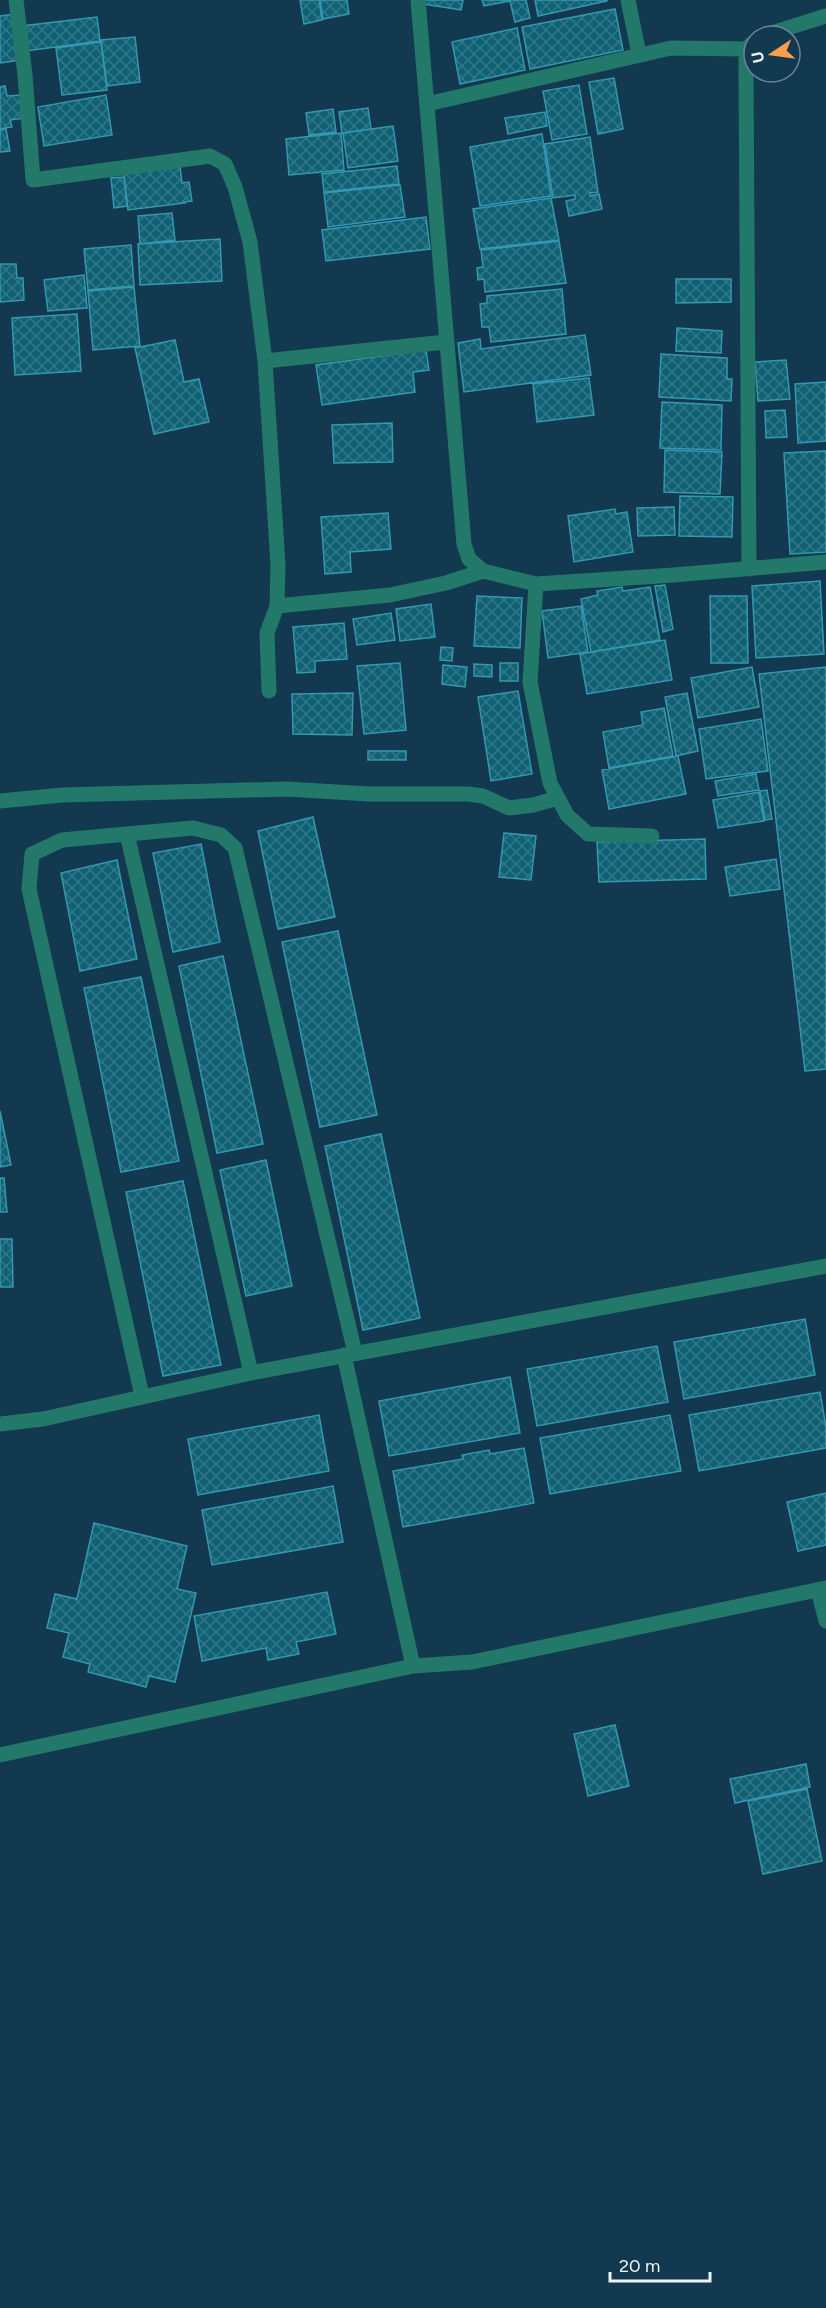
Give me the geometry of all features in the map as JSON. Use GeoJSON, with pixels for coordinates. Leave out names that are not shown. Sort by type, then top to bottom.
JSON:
{"type":"FeatureCollection","features":[{"type":"Feature","properties":{"kind":"street"},"geometry":{"type":"LineString","coordinates":[[16,0],[25,75],[33,180],[210,156],[225,164],[235,187],[250,242],[265,361],[278,565],[277,606],[267,633],[269,691]]}},
{"type":"Feature","properties":{"kind":"street"},"geometry":{"type":"LineString","coordinates":[[418,0],[464,544],[469,559],[483,571],[536,584],[826,562]]}},
{"type":"Feature","properties":{"kind":"street"},"geometry":{"type":"LineString","coordinates":[[628,0],[639,54]]}},
{"type":"Feature","properties":{"kind":"street"},"geometry":{"type":"LineString","coordinates":[[800,24],[826,16]]}},
{"type":"Feature","properties":{"kind":"street"},"geometry":{"type":"LineString","coordinates":[[427,104],[670,48],[742,45]]}},
{"type":"Feature","properties":{"kind":"street"},"geometry":{"type":"LineString","coordinates":[[749,568],[750,84]]}},
{"type":"Feature","properties":{"kind":"street"},"geometry":{"type":"LineString","coordinates":[[265,361],[446,342]]}},
{"type":"Feature","properties":{"kind":"street"},"geometry":{"type":"LineString","coordinates":[[277,606],[390,595],[446,583],[483,571]]}},
{"type":"Feature","properties":{"kind":"street"},"geometry":{"type":"LineString","coordinates":[[536,584],[530,682],[550,783],[567,815],[588,834],[652,836]]}},
{"type":"Feature","properties":{"kind":"street"},"geometry":{"type":"LineString","coordinates":[[0,801],[62,795],[287,789],[369,794],[468,794],[483,796],[509,807],[533,805],[558,798]]}},
{"type":"Feature","properties":{"kind":"street"},"geometry":{"type":"LineString","coordinates":[[142,1396],[29,889],[32,854],[62,840],[193,828],[221,835],[235,848],[350,1354],[413,1666]]}},
{"type":"Feature","properties":{"kind":"street"},"geometry":{"type":"LineString","coordinates":[[127,834],[251,1373]]}},
{"type":"Feature","properties":{"kind":"street"},"geometry":{"type":"LineString","coordinates":[[0,1424],[44,1419],[251,1373],[826,1266]]}},
{"type":"Feature","properties":{"kind":"street"},"geometry":{"type":"LineString","coordinates":[[0,1755],[413,1666],[472,1662],[822,1589],[826,1621]]}},
{"type":"Feature","properties":{"kind":"building"},"geometry":{"type":"Polygon","coordinates":[[[300,0],[319,0],[322,20],[304,24],[300,0]]]}},
{"type":"Feature","properties":{"kind":"building"},"geometry":{"type":"Polygon","coordinates":[[[320,0],[347,0],[349,14],[323,19],[320,0]]]}},
{"type":"Feature","properties":{"kind":"building"},"geometry":{"type":"Polygon","coordinates":[[[424,0],[463,0],[461,10],[424,4],[424,0]]]}},
{"type":"Feature","properties":{"kind":"building"},"geometry":{"type":"Polygon","coordinates":[[[482,0],[526,0],[530,18],[515,22],[510,1],[484,6],[482,0]]]}},
{"type":"Feature","properties":{"kind":"building"},"geometry":{"type":"Polygon","coordinates":[[[535,0],[607,0],[607,1],[538,16],[535,0]]]}},
{"type":"Feature","properties":{"kind":"building"},"geometry":{"type":"Polygon","coordinates":[[[615,9],[623,50],[530,69],[522,27],[615,9]]]}},
{"type":"Feature","properties":{"kind":"building"},"geometry":{"type":"Polygon","coordinates":[[[14,14],[20,60],[0,63],[0,16],[14,14]]]}},
{"type":"Feature","properties":{"kind":"building"},"geometry":{"type":"Polygon","coordinates":[[[97,17],[100,41],[26,51],[22,26],[97,17]]]}},
{"type":"Feature","properties":{"kind":"building"},"geometry":{"type":"Polygon","coordinates":[[[517,28],[525,70],[460,84],[452,42],[517,28]]]}},
{"type":"Feature","properties":{"kind":"building"},"geometry":{"type":"Polygon","coordinates":[[[135,37],[140,82],[107,86],[101,40],[135,37]]]}},
{"type":"Feature","properties":{"kind":"building"},"geometry":{"type":"Polygon","coordinates":[[[101,42],[107,90],[62,95],[56,48],[101,42]]]}},
{"type":"Feature","properties":{"kind":"building"},"geometry":{"type":"Polygon","coordinates":[[[614,78],[623,129],[598,134],[589,82],[614,78]]]}},
{"type":"Feature","properties":{"kind":"building"},"geometry":{"type":"Polygon","coordinates":[[[579,85],[587,134],[552,140],[543,91],[579,85]]]}},
{"type":"Feature","properties":{"kind":"building"},"geometry":{"type":"Polygon","coordinates":[[[5,86],[7,96],[21,95],[24,118],[10,120],[12,127],[0,129],[0,87],[5,86]]]}},
{"type":"Feature","properties":{"kind":"building"},"geometry":{"type":"Polygon","coordinates":[[[106,95],[112,135],[44,146],[38,107],[106,95]]]}},
{"type":"Feature","properties":{"kind":"building"},"geometry":{"type":"Polygon","coordinates":[[[368,108],[371,129],[342,133],[339,112],[368,108]]]}},
{"type":"Feature","properties":{"kind":"building"},"geometry":{"type":"Polygon","coordinates":[[[333,109],[336,132],[309,135],[306,113],[333,109]]]}},
{"type":"Feature","properties":{"kind":"building"},"geometry":{"type":"Polygon","coordinates":[[[545,112],[547,126],[508,134],[505,118],[545,112]]]}},
{"type":"Feature","properties":{"kind":"building"},"geometry":{"type":"Polygon","coordinates":[[[393,126],[398,161],[348,168],[343,133],[393,126]]]}},
{"type":"Feature","properties":{"kind":"building"},"geometry":{"type":"Polygon","coordinates":[[[6,129],[10,151],[0,152],[0,130],[6,129]]]}},
{"type":"Feature","properties":{"kind":"building"},"geometry":{"type":"Polygon","coordinates":[[[341,133],[344,170],[289,175],[286,139],[341,133]]]}},
{"type":"Feature","properties":{"kind":"building"},"geometry":{"type":"Polygon","coordinates":[[[542,134],[551,196],[480,206],[470,147],[542,134]]]}},
{"type":"Feature","properties":{"kind":"building"},"geometry":{"type":"Polygon","coordinates":[[[590,137],[598,192],[590,193],[590,196],[599,194],[602,209],[569,216],[566,201],[575,199],[575,195],[553,198],[545,144],[590,137]]]}},
{"type":"Feature","properties":{"kind":"building"},"geometry":{"type":"Polygon","coordinates":[[[397,166],[399,184],[324,192],[322,174],[397,166]]]}},
{"type":"Feature","properties":{"kind":"building"},"geometry":{"type":"Polygon","coordinates":[[[180,167],[182,183],[189,182],[192,201],[128,210],[124,174],[180,167]]]}},
{"type":"Feature","properties":{"kind":"building"},"geometry":{"type":"Polygon","coordinates":[[[124,177],[127,206],[114,208],[111,178],[124,177]]]}},
{"type":"Feature","properties":{"kind":"building"},"geometry":{"type":"Polygon","coordinates":[[[400,185],[405,217],[328,227],[324,193],[400,185]]]}},
{"type":"Feature","properties":{"kind":"building"},"geometry":{"type":"Polygon","coordinates":[[[551,198],[559,240],[480,249],[473,209],[551,198]]]}},
{"type":"Feature","properties":{"kind":"building"},"geometry":{"type":"Polygon","coordinates":[[[172,213],[175,240],[140,244],[138,216],[172,213]]]}},
{"type":"Feature","properties":{"kind":"building"},"geometry":{"type":"Polygon","coordinates":[[[426,217],[430,249],[326,261],[322,230],[426,217]]]}},
{"type":"Feature","properties":{"kind":"building"},"geometry":{"type":"Polygon","coordinates":[[[220,239],[222,281],[140,285],[138,244],[220,239]]]}},
{"type":"Feature","properties":{"kind":"building"},"geometry":{"type":"Polygon","coordinates":[[[559,241],[566,283],[485,292],[484,279],[478,280],[477,268],[483,267],[481,250],[559,241]]]}},
{"type":"Feature","properties":{"kind":"building"},"geometry":{"type":"Polygon","coordinates":[[[131,245],[134,286],[88,290],[84,249],[131,245]]]}},
{"type":"Feature","properties":{"kind":"building"},"geometry":{"type":"Polygon","coordinates":[[[0,264],[16,264],[17,278],[23,278],[24,300],[0,302],[0,264]]]}},
{"type":"Feature","properties":{"kind":"building"},"geometry":{"type":"Polygon","coordinates":[[[84,275],[87,308],[48,311],[44,280],[84,275]]]}},
{"type":"Feature","properties":{"kind":"building"},"geometry":{"type":"Polygon","coordinates":[[[676,279],[731,279],[731,302],[676,303],[676,279]]]}},
{"type":"Feature","properties":{"kind":"building"},"geometry":{"type":"Polygon","coordinates":[[[134,287],[140,346],[93,350],[88,291],[134,287]]]}},
{"type":"Feature","properties":{"kind":"building"},"geometry":{"type":"Polygon","coordinates":[[[562,289],[566,334],[491,342],[489,327],[482,327],[480,304],[487,303],[487,296],[562,289]]]}},
{"type":"Feature","properties":{"kind":"building"},"geometry":{"type":"Polygon","coordinates":[[[77,314],[81,371],[15,375],[12,318],[77,314]]]}},
{"type":"Feature","properties":{"kind":"building"},"geometry":{"type":"Polygon","coordinates":[[[677,328],[722,331],[721,353],[676,351],[677,328]]]}},
{"type":"Feature","properties":{"kind":"building"},"geometry":{"type":"Polygon","coordinates":[[[585,335],[591,375],[464,392],[458,343],[480,339],[481,349],[585,335]]]}},
{"type":"Feature","properties":{"kind":"building"},"geometry":{"type":"Polygon","coordinates":[[[175,340],[184,382],[199,379],[209,422],[154,434],[135,348],[175,340]]]}},
{"type":"Feature","properties":{"kind":"building"},"geometry":{"type":"Polygon","coordinates":[[[426,350],[429,370],[413,372],[415,392],[322,405],[316,365],[426,350]]]}},
{"type":"Feature","properties":{"kind":"building"},"geometry":{"type":"Polygon","coordinates":[[[661,354],[727,358],[727,379],[732,379],[731,401],[659,397],[661,354]]]}},
{"type":"Feature","properties":{"kind":"building"},"geometry":{"type":"Polygon","coordinates":[[[786,360],[790,399],[758,401],[755,362],[786,360]]]}},
{"type":"Feature","properties":{"kind":"building"},"geometry":{"type":"Polygon","coordinates":[[[589,378],[594,415],[537,422],[533,384],[589,378]]]}},
{"type":"Feature","properties":{"kind":"building"},"geometry":{"type":"Polygon","coordinates":[[[826,382],[826,441],[798,443],[795,384],[826,382]]]}},
{"type":"Feature","properties":{"kind":"building"},"geometry":{"type":"Polygon","coordinates":[[[662,402],[722,405],[721,450],[660,448],[662,402]]]}},
{"type":"Feature","properties":{"kind":"building"},"geometry":{"type":"Polygon","coordinates":[[[785,410],[787,437],[766,438],[765,411],[785,410]]]}},
{"type":"Feature","properties":{"kind":"building"},"geometry":{"type":"Polygon","coordinates":[[[392,423],[393,462],[334,463],[332,425],[392,423]]]}},
{"type":"Feature","properties":{"kind":"building"},"geometry":{"type":"Polygon","coordinates":[[[665,450],[722,452],[720,494],[664,492],[665,450]]]}},
{"type":"Feature","properties":{"kind":"building"},"geometry":{"type":"Polygon","coordinates":[[[826,451],[826,552],[790,554],[784,453],[826,451]]]}},
{"type":"Feature","properties":{"kind":"building"},"geometry":{"type":"Polygon","coordinates":[[[680,496],[733,497],[732,537],[679,536],[680,496]]]}},
{"type":"Feature","properties":{"kind":"building"},"geometry":{"type":"Polygon","coordinates":[[[674,507],[675,535],[638,536],[637,508],[674,507]]]}},
{"type":"Feature","properties":{"kind":"building"},"geometry":{"type":"Polygon","coordinates":[[[615,509],[616,514],[627,512],[633,552],[574,562],[568,516],[615,509]]]}},
{"type":"Feature","properties":{"kind":"building"},"geometry":{"type":"Polygon","coordinates":[[[388,513],[391,549],[350,552],[351,572],[325,574],[321,517],[388,513]]]}},
{"type":"Feature","properties":{"kind":"building"},"geometry":{"type":"Polygon","coordinates":[[[820,581],[824,654],[756,658],[752,586],[820,581]]]}},
{"type":"Feature","properties":{"kind":"building"},"geometry":{"type":"Polygon","coordinates":[[[665,585],[673,629],[663,632],[655,586],[665,585]]]}},
{"type":"Feature","properties":{"kind":"building"},"geometry":{"type":"Polygon","coordinates":[[[622,587],[623,591],[650,587],[660,640],[591,652],[581,599],[598,595],[597,591],[622,587]]]}},
{"type":"Feature","properties":{"kind":"building"},"geometry":{"type":"Polygon","coordinates":[[[477,596],[522,598],[520,648],[474,646],[477,596]]]}},
{"type":"Feature","properties":{"kind":"building"},"geometry":{"type":"Polygon","coordinates":[[[710,596],[747,596],[748,663],[711,663],[710,596]]]}},
{"type":"Feature","properties":{"kind":"building"},"geometry":{"type":"Polygon","coordinates":[[[431,604],[435,637],[400,641],[396,609],[431,604]]]}},
{"type":"Feature","properties":{"kind":"building"},"geometry":{"type":"Polygon","coordinates":[[[581,606],[588,652],[548,658],[542,611],[581,606]]]}},
{"type":"Feature","properties":{"kind":"building"},"geometry":{"type":"Polygon","coordinates":[[[391,613],[395,640],[357,645],[353,619],[391,613]]]}},
{"type":"Feature","properties":{"kind":"building"},"geometry":{"type":"Polygon","coordinates":[[[344,623],[347,659],[315,661],[315,672],[297,673],[293,627],[344,623]]]}},
{"type":"Feature","properties":{"kind":"building"},"geometry":{"type":"Polygon","coordinates":[[[665,640],[672,680],[587,694],[580,654],[665,640]]]}},
{"type":"Feature","properties":{"kind":"building"},"geometry":{"type":"Polygon","coordinates":[[[441,647],[453,648],[452,661],[440,660],[441,647]]]}},
{"type":"Feature","properties":{"kind":"building"},"geometry":{"type":"Polygon","coordinates":[[[400,663],[406,730],[364,734],[357,666],[400,663]]]}},
{"type":"Feature","properties":{"kind":"building"},"geometry":{"type":"Polygon","coordinates":[[[500,663],[518,663],[518,681],[500,681],[500,663]]]}},
{"type":"Feature","properties":{"kind":"building"},"geometry":{"type":"Polygon","coordinates":[[[474,664],[492,665],[492,677],[474,676],[474,664]]]}},
{"type":"Feature","properties":{"kind":"building"},"geometry":{"type":"Polygon","coordinates":[[[443,665],[467,667],[465,687],[442,684],[443,665]]]}},
{"type":"Feature","properties":{"kind":"building"},"geometry":{"type":"Polygon","coordinates":[[[752,667],[759,707],[698,718],[691,678],[752,667]]]}},
{"type":"Feature","properties":{"kind":"building"},"geometry":{"type":"Polygon","coordinates":[[[826,667],[826,1069],[805,1071],[759,674],[826,667]]]}},
{"type":"Feature","properties":{"kind":"building"},"geometry":{"type":"Polygon","coordinates":[[[518,691],[532,774],[491,781],[478,697],[518,691]]]}},
{"type":"Feature","properties":{"kind":"building"},"geometry":{"type":"Polygon","coordinates":[[[353,693],[352,735],[293,734],[292,694],[353,693]]]}},
{"type":"Feature","properties":{"kind":"building"},"geometry":{"type":"Polygon","coordinates":[[[687,693],[698,751],[676,756],[665,697],[687,693]]]}},
{"type":"Feature","properties":{"kind":"building"},"geometry":{"type":"Polygon","coordinates":[[[664,708],[673,756],[609,768],[603,732],[643,725],[641,712],[664,708]]]}},
{"type":"Feature","properties":{"kind":"building"},"geometry":{"type":"Polygon","coordinates":[[[761,719],[768,771],[706,779],[699,729],[761,719]]]}},
{"type":"Feature","properties":{"kind":"building"},"geometry":{"type":"Polygon","coordinates":[[[368,751],[406,751],[406,760],[368,760],[368,751]]]}},
{"type":"Feature","properties":{"kind":"building"},"geometry":{"type":"Polygon","coordinates":[[[678,756],[686,794],[609,809],[602,770],[678,756]]]}},
{"type":"Feature","properties":{"kind":"building"},"geometry":{"type":"Polygon","coordinates":[[[756,774],[759,790],[718,796],[715,781],[756,774]]]}},
{"type":"Feature","properties":{"kind":"building"},"geometry":{"type":"Polygon","coordinates":[[[767,790],[772,819],[765,820],[760,791],[767,790]]]}},
{"type":"Feature","properties":{"kind":"building"},"geometry":{"type":"Polygon","coordinates":[[[759,792],[764,821],[718,828],[713,800],[759,792]]]}},
{"type":"Feature","properties":{"kind":"building"},"geometry":{"type":"Polygon","coordinates":[[[313,817],[335,917],[278,929],[258,831],[313,817]]]}},
{"type":"Feature","properties":{"kind":"building"},"geometry":{"type":"Polygon","coordinates":[[[504,833],[536,836],[531,880],[499,877],[504,833]]]}},
{"type":"Feature","properties":{"kind":"building"},"geometry":{"type":"Polygon","coordinates":[[[705,839],[706,879],[599,882],[597,842],[705,839]]]}},
{"type":"Feature","properties":{"kind":"building"},"geometry":{"type":"Polygon","coordinates":[[[201,844],[220,942],[173,952],[153,853],[201,844]]]}},
{"type":"Feature","properties":{"kind":"building"},"geometry":{"type":"Polygon","coordinates":[[[776,859],[780,889],[730,896],[725,867],[776,859]]]}},
{"type":"Feature","properties":{"kind":"building"},"geometry":{"type":"Polygon","coordinates":[[[117,860],[137,959],[80,971],[61,873],[117,860]]]}},
{"type":"Feature","properties":{"kind":"building"},"geometry":{"type":"Polygon","coordinates":[[[338,931],[377,1115],[320,1127],[282,942],[338,931]]]}},
{"type":"Feature","properties":{"kind":"building"},"geometry":{"type":"Polygon","coordinates":[[[223,956],[263,1144],[217,1153],[179,966],[223,956]]]}},
{"type":"Feature","properties":{"kind":"building"},"geometry":{"type":"Polygon","coordinates":[[[141,977],[179,1161],[121,1172],[84,988],[141,977]]]}},
{"type":"Feature","properties":{"kind":"building"},"geometry":{"type":"Polygon","coordinates":[[[0,1111],[11,1165],[0,1167],[0,1111]]]}},
{"type":"Feature","properties":{"kind":"building"},"geometry":{"type":"Polygon","coordinates":[[[381,1134],[420,1318],[363,1330],[325,1146],[381,1134]]]}},
{"type":"Feature","properties":{"kind":"building"},"geometry":{"type":"Polygon","coordinates":[[[266,1160],[292,1286],[246,1296],[220,1170],[266,1160]]]}},
{"type":"Feature","properties":{"kind":"building"},"geometry":{"type":"Polygon","coordinates":[[[0,1178],[4,1178],[7,1212],[0,1212],[0,1178]]]}},
{"type":"Feature","properties":{"kind":"building"},"geometry":{"type":"Polygon","coordinates":[[[183,1181],[221,1365],[163,1376],[126,1192],[183,1181]]]}},
{"type":"Feature","properties":{"kind":"building"},"geometry":{"type":"Polygon","coordinates":[[[0,1239],[12,1239],[13,1287],[0,1287],[0,1239]]]}},
{"type":"Feature","properties":{"kind":"building"},"geometry":{"type":"Polygon","coordinates":[[[805,1319],[815,1375],[684,1399],[674,1342],[805,1319]]]}},
{"type":"Feature","properties":{"kind":"building"},"geometry":{"type":"Polygon","coordinates":[[[657,1346],[668,1402],[537,1426],[527,1369],[657,1346]]]}},
{"type":"Feature","properties":{"kind":"building"},"geometry":{"type":"Polygon","coordinates":[[[510,1377],[520,1433],[389,1456],[379,1401],[510,1377]]]}},
{"type":"Feature","properties":{"kind":"building"},"geometry":{"type":"Polygon","coordinates":[[[820,1392],[826,1427],[826,1448],[699,1471],[689,1415],[820,1392]]]}},
{"type":"Feature","properties":{"kind":"building"},"geometry":{"type":"Polygon","coordinates":[[[319,1415],[329,1471],[198,1495],[188,1439],[319,1415]]]}},
{"type":"Feature","properties":{"kind":"building"},"geometry":{"type":"Polygon","coordinates":[[[670,1415],[681,1471],[550,1494],[540,1438],[670,1415]]]}},
{"type":"Feature","properties":{"kind":"building"},"geometry":{"type":"Polygon","coordinates":[[[524,1448],[534,1503],[403,1527],[393,1471],[463,1459],[462,1455],[489,1450],[490,1454],[524,1448]]]}},
{"type":"Feature","properties":{"kind":"building"},"geometry":{"type":"Polygon","coordinates":[[[333,1486],[343,1542],[212,1565],[202,1510],[333,1486]]]}},
{"type":"Feature","properties":{"kind":"building"},"geometry":{"type":"Polygon","coordinates":[[[826,1493],[826,1545],[798,1551],[787,1502],[826,1493]]]}},
{"type":"Feature","properties":{"kind":"building"},"geometry":{"type":"Polygon","coordinates":[[[94,1523],[187,1546],[177,1589],[196,1593],[175,1682],[149,1676],[146,1687],[88,1672],[90,1664],[63,1657],[69,1633],[47,1628],[55,1594],[77,1599],[94,1523]]]}},
{"type":"Feature","properties":{"kind":"building"},"geometry":{"type":"Polygon","coordinates":[[[327,1592],[336,1634],[296,1642],[299,1654],[268,1660],[266,1648],[202,1661],[194,1616],[327,1592]]]}},
{"type":"Feature","properties":{"kind":"building"},"geometry":{"type":"Polygon","coordinates":[[[615,1725],[629,1786],[588,1796],[574,1734],[615,1725]]]}},
{"type":"Feature","properties":{"kind":"building"},"geometry":{"type":"Polygon","coordinates":[[[806,1764],[810,1787],[735,1803],[730,1779],[806,1764]]]}},
{"type":"Feature","properties":{"kind":"building"},"geometry":{"type":"Polygon","coordinates":[[[807,1789],[822,1861],[763,1874],[748,1801],[807,1789]]]}}]}
